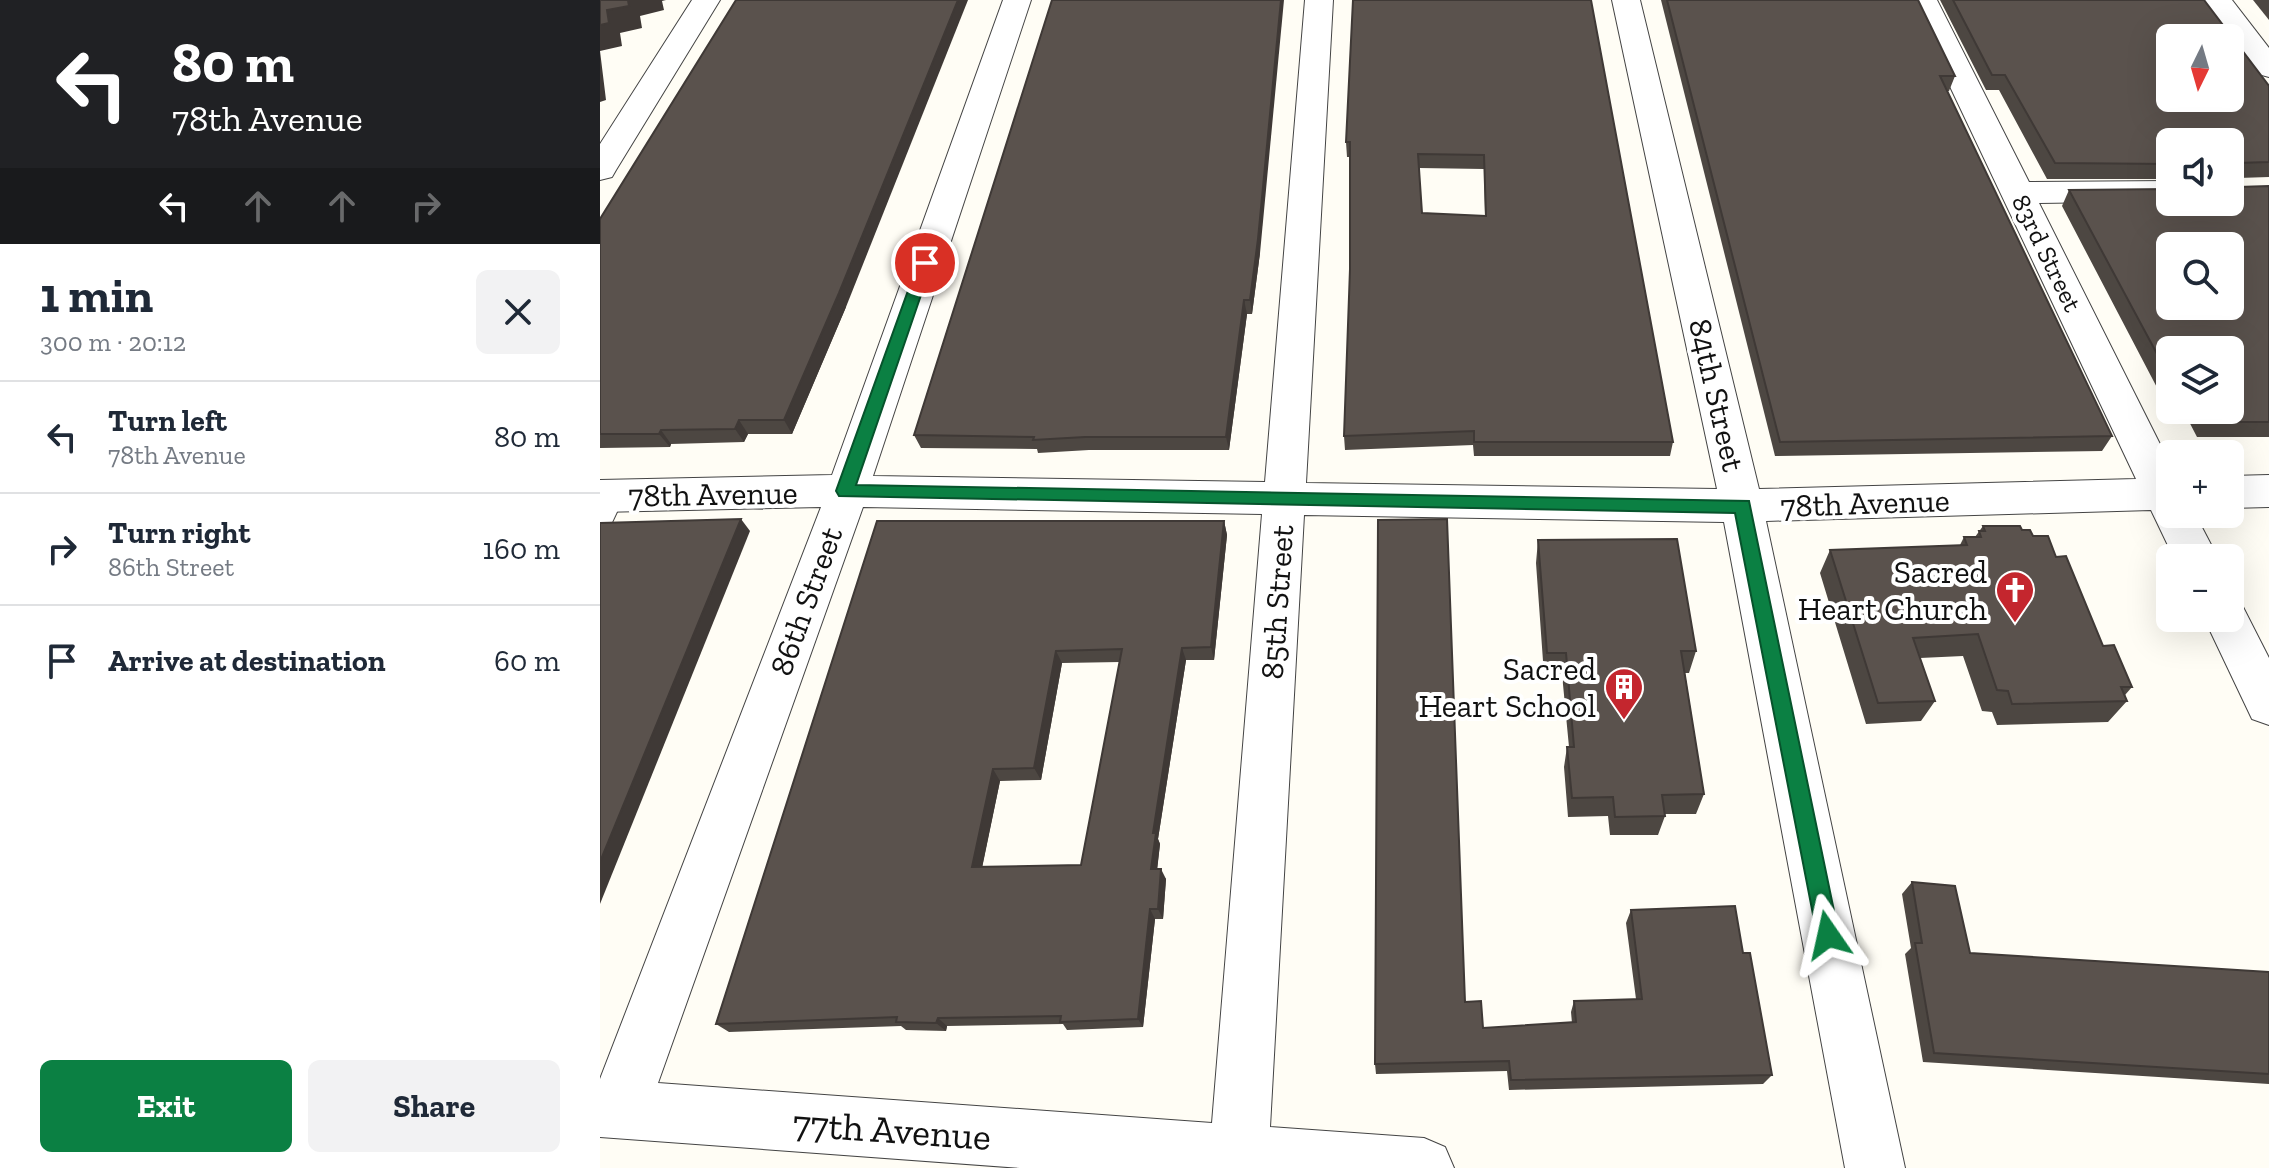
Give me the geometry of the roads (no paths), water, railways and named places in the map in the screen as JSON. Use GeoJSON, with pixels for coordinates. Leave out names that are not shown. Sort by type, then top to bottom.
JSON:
{"type":"FeatureCollection","features":[{"type":"Feature","properties":{"kind":"street"},"geometry":{"type":"LineString","coordinates":[[600,170],[706,0]]}},
{"type":"Feature","properties":{"kind":"street","name":"86th Street"},"geometry":{"type":"LineString","coordinates":[[610,1109],[831,538],[1017,0]]}},
{"type":"Feature","properties":{"kind":"street","name":"85th Street"},"geometry":{"type":"LineString","coordinates":[[1239,1155],[1319,0]]}},
{"type":"Feature","properties":{"kind":"street","name":"84th Street"},"geometry":{"type":"LineString","coordinates":[[1626,0],[1742,506],[1875,1168]]}},
{"type":"Feature","properties":{"kind":"street","name":"83rd Street"},"geometry":{"type":"LineString","coordinates":[[1923,0],[2156,475]]}},
{"type":"Feature","properties":{"kind":"street"},"geometry":{"type":"LineString","coordinates":[[2217,0],[2269,68]]}},
{"type":"Feature","properties":{"kind":"street"},"geometry":{"type":"LineString","coordinates":[[600,121],[636,113]]}},
{"type":"Feature","properties":{"kind":"street"},"geometry":{"type":"LineString","coordinates":[[2018,193],[2156,191]]}},
{"type":"Feature","properties":{"kind":"street","name":"78th Avenue"},"geometry":{"type":"LineString","coordinates":[[605,506],[845,491],[1742,506],[2156,502]]}},
{"type":"Feature","properties":{"kind":"street"},"geometry":{"type":"LineString","coordinates":[[2244,492],[2269,491]]}},
{"type":"Feature","properties":{"kind":"street"},"geometry":{"type":"LineString","coordinates":[[2233,632],[2269,705]]}},
{"type":"Feature","properties":{"kind":"street","name":"77th Avenue"},"geometry":{"type":"LineString","coordinates":[[610,1109],[1424,1168]]}},
{"type":"Feature","properties":{"kind":"place","name":"Sacred Heart Church"},"geometry":{"type":"Point","coordinates":[2015,624]}},
{"type":"Feature","properties":{"kind":"place","name":"Sacred Heart School"},"geometry":{"type":"Point","coordinates":[1624,721]}}]}
